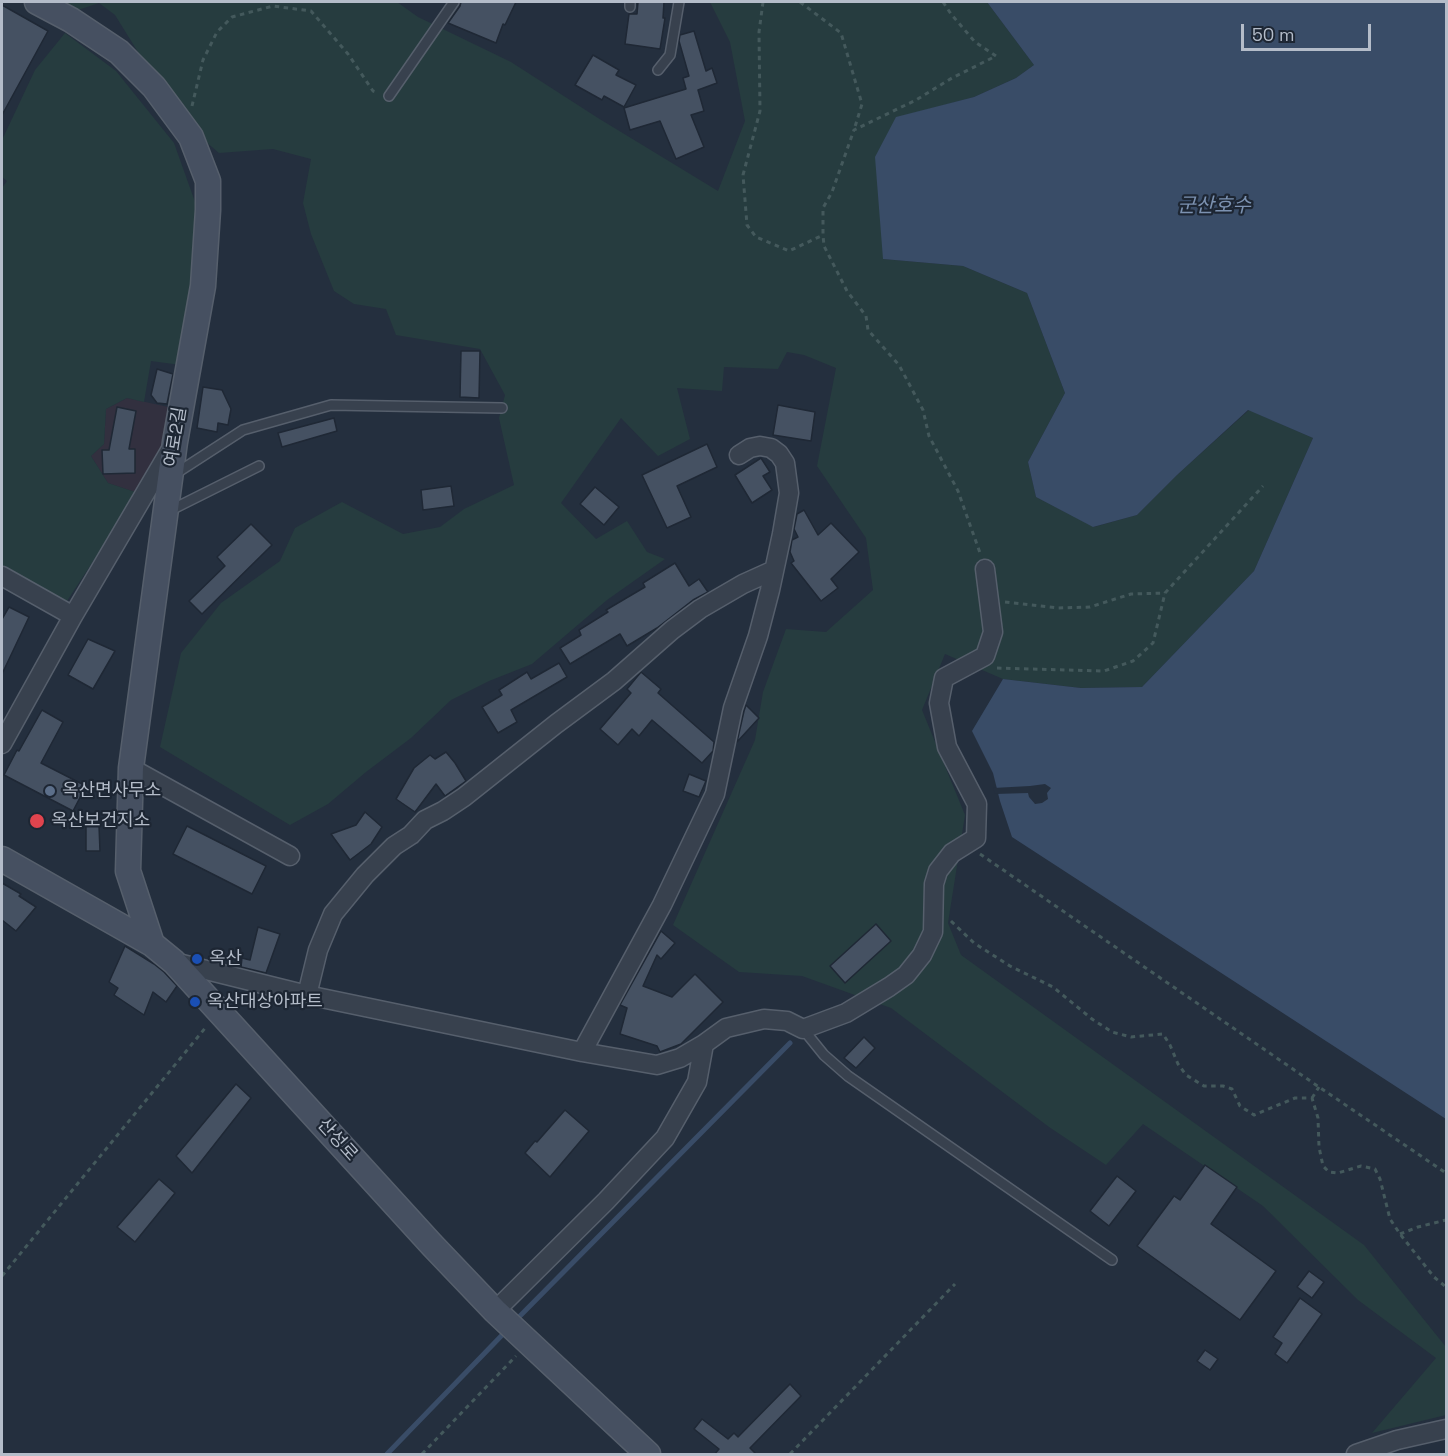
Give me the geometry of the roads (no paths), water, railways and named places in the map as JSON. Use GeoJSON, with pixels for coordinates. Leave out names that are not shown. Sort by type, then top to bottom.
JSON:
{"type":"FeatureCollection","features":[{"type":"Feature","properties":{"kind":"street","name":"여로2길"},"geometry":{"type":"LineString","coordinates":[[37,2],[71,20],[119,52],[154,87],[191,137],[208,180],[203,286],[175,442],[131,768],[128,871],[152,944]]}},
{"type":"Feature","properties":{"kind":"street"},"geometry":{"type":"LineString","coordinates":[[2,744],[73,616],[175,442]]}},
{"type":"Feature","properties":{"kind":"street"},"geometry":{"type":"LineString","coordinates":[[582,1052],[662,905],[715,794],[733,708],[758,636],[789,493],[785,463],[779,454],[771,448],[760,446],[750,448],[739,455]]}},
{"type":"Feature","properties":{"kind":"street"},"geometry":{"type":"LineString","coordinates":[[174,962],[307,995],[582,1052],[657,1065],[680,1058],[726,1028],[764,1019],[787,1021],[803,1029],[846,1013],[906,975],[922,955],[933,932],[934,884],[938,871],[952,853],[976,838],[977,804],[947,747],[939,703],[944,678],[985,656],[993,632],[985,569]]}},
{"type":"Feature","properties":{"kind":"street"},"geometry":{"type":"LineString","coordinates":[[307,995],[318,950],[333,914],[365,875],[394,846],[411,835],[424,820],[444,811],[464,797],[614,681],[672,630],[700,609],[743,584],[774,570]]}},
{"type":"Feature","properties":{"kind":"street"},"geometry":{"type":"LineString","coordinates":[[2,576],[73,616]]}},
{"type":"Feature","properties":{"kind":"street"},"geometry":{"type":"LineString","coordinates":[[131,768],[290,856]]}},
{"type":"Feature","properties":{"kind":"street","name":"산성로"},"geometry":{"type":"LineString","coordinates":[[2,859],[152,944],[174,962],[500,1316],[648,1455]]}},
{"type":"Feature","properties":{"kind":"street"},"geometry":{"type":"LineString","coordinates":[[500,1316],[665,1138],[697,1082],[704,1044]]}},
{"type":"Feature","properties":{"kind":"street"},"geometry":{"type":"LineString","coordinates":[[1356,1455],[1397,1440],[1446,1429]]}},
{"type":"Feature","properties":{"kind":"lane"},"geometry":{"type":"LineString","coordinates":[[389,96],[454,2]]}},
{"type":"Feature","properties":{"kind":"lane"},"geometry":{"type":"LineString","coordinates":[[658,70],[670,55],[679,2]]}},
{"type":"Feature","properties":{"kind":"lane"},"geometry":{"type":"LineString","coordinates":[[170,477],[243,430],[331,405],[502,408]]}},
{"type":"Feature","properties":{"kind":"lane"},"geometry":{"type":"LineString","coordinates":[[165,513],[259,466]]}},
{"type":"Feature","properties":{"kind":"lane"},"geometry":{"type":"LineString","coordinates":[[803,1029],[824,1055],[848,1076],[1112,1260]]}},
{"type":"Feature","properties":{"kind":"water","name":"군산호수"},"geometry":{"type":"Polygon","coordinates":[[[987,2],[1446,2],[1446,1119],[1012,837],[993,773],[972,731],[1003,679],[1081,688],[1142,687],[1254,571],[1313,438],[1248,410],[1137,515],[1093,527],[1036,497],[1028,462],[1065,393],[1027,293],[963,266],[883,259],[875,157],[896,117],[974,97],[1016,78],[1034,65],[987,2]]]}},
{"type":"Feature","properties":{"kind":"waterway"},"geometry":{"type":"LineString","coordinates":[[515,1321],[790,1043]]}},
{"type":"Feature","properties":{"kind":"waterway"},"geometry":{"type":"LineString","coordinates":[[387,1454],[507,1330]]}},
{"type":"Feature","properties":{"kind":"place","name":"옥산면사무소"},"geometry":{"type":"Point","coordinates":[50,791]}},
{"type":"Feature","properties":{"kind":"place","name":"옥산보건지소"},"geometry":{"type":"Point","coordinates":[37,821]}},
{"type":"Feature","properties":{"kind":"place","name":"옥산"},"geometry":{"type":"Point","coordinates":[197,959]}},
{"type":"Feature","properties":{"kind":"place","name":"옥산대상아파트"},"geometry":{"type":"Point","coordinates":[195,1002]}}]}
